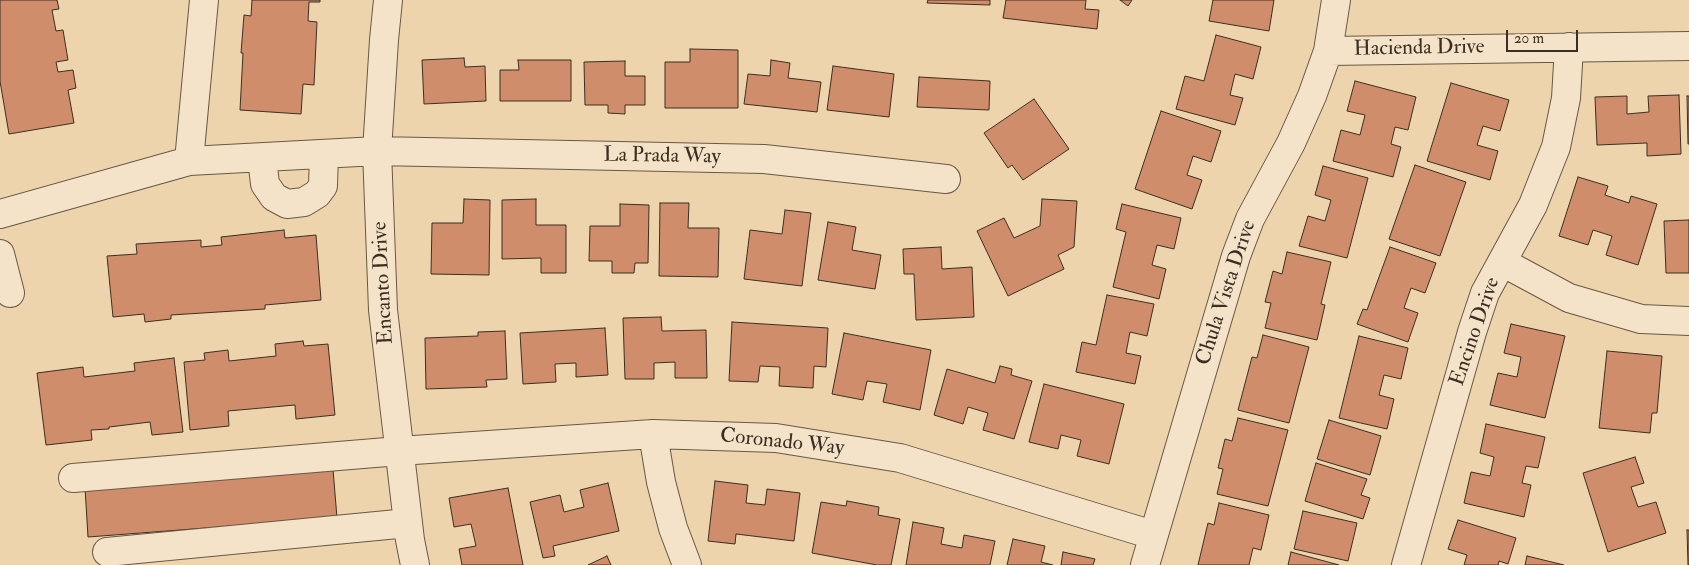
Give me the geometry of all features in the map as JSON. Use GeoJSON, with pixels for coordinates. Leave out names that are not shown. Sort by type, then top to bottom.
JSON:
{"type":"FeatureCollection","features":[{"type":"Feature","properties":{"kind":"street"},"geometry":{"type":"LineString","coordinates":[[189,161],[204,0]]}},
{"type":"Feature","properties":{"kind":"street","name":"Encanto Drive"},"geometry":{"type":"LineString","coordinates":[[388,0],[377,151],[383,310],[408,523],[415,565]]}},
{"type":"Feature","properties":{"kind":"street","name":"Chula Vista Drive"},"geometry":{"type":"LineString","coordinates":[[1145,565],[1236,256],[1250,219],[1291,143],[1312,96],[1328,51],[1336,0]]}},
{"type":"Feature","properties":{"kind":"street","name":"Hacienda Drive"},"geometry":{"type":"LineString","coordinates":[[1328,51],[1689,46]]}},
{"type":"Feature","properties":{"kind":"street","name":"Encino Drive"},"geometry":{"type":"LineString","coordinates":[[1406,565],[1472,332],[1486,293],[1533,205],[1556,147],[1566,98],[1569,47]]}},
{"type":"Feature","properties":{"kind":"street","name":"La Prada Way"},"geometry":{"type":"LineString","coordinates":[[0,214],[189,161],[377,151],[764,159],[946,179]]}},
{"type":"Feature","properties":{"kind":"street"},"geometry":{"type":"LineString","coordinates":[[262,158],[265,184],[274,197],[287,204],[304,202],[317,194],[323,186],[324,154]]}},
{"type":"Feature","properties":{"kind":"street"},"geometry":{"type":"LineString","coordinates":[[0,254],[10,294]]}},
{"type":"Feature","properties":{"kind":"street"},"geometry":{"type":"LineString","coordinates":[[1502,262],[1569,298],[1642,319],[1689,321]]}},
{"type":"Feature","properties":{"kind":"street"},"geometry":{"type":"LineString","coordinates":[[653,434],[661,482],[668,509],[687,565]]}},
{"type":"Feature","properties":{"kind":"street","name":"Coronado Way"},"geometry":{"type":"LineString","coordinates":[[73,478],[399,451],[653,434],[776,438],[900,458],[1153,535]]}},
{"type":"Feature","properties":{"kind":"street"},"geometry":{"type":"LineString","coordinates":[[107,552],[408,523]]}},
{"type":"Feature","properties":{"kind":"building"},"geometry":{"type":"Polygon","coordinates":[[[0,0],[57,0],[59,9],[52,10],[56,31],[63,30],[68,60],[56,62],[58,72],[73,70],[76,88],[68,90],[74,123],[9,134],[0,81],[0,0]]]}},
{"type":"Feature","properties":{"kind":"building"},"geometry":{"type":"Polygon","coordinates":[[[252,0],[320,0],[320,2],[309,2],[308,21],[317,22],[314,85],[303,84],[301,114],[240,110],[244,15],[251,16],[252,0]]]}},
{"type":"Feature","properties":{"kind":"building"},"geometry":{"type":"Polygon","coordinates":[[[928,0],[990,0],[990,5],[927,3],[928,0]]]}},
{"type":"Feature","properties":{"kind":"building"},"geometry":{"type":"Polygon","coordinates":[[[1006,0],[1086,0],[1085,9],[1099,10],[1097,29],[1003,18],[1006,0]]]}},
{"type":"Feature","properties":{"kind":"building"},"geometry":{"type":"Polygon","coordinates":[[[1120,0],[1132,0],[1128,6],[1120,0]]]}},
{"type":"Feature","properties":{"kind":"building"},"geometry":{"type":"Polygon","coordinates":[[[1213,0],[1274,0],[1269,31],[1209,21],[1213,0]]]}},
{"type":"Feature","properties":{"kind":"building"},"geometry":{"type":"Polygon","coordinates":[[[1216,35],[1261,47],[1253,79],[1235,74],[1230,95],[1243,98],[1235,125],[1176,109],[1185,76],[1204,81],[1216,35]]]}},
{"type":"Feature","properties":{"kind":"building"},"geometry":{"type":"Polygon","coordinates":[[[690,49],[738,50],[738,108],[665,108],[665,62],[690,62],[690,49]]]}},
{"type":"Feature","properties":{"kind":"building"},"geometry":{"type":"Polygon","coordinates":[[[464,58],[465,67],[485,66],[486,101],[424,104],[422,60],[464,58]]]}},
{"type":"Feature","properties":{"kind":"building"},"geometry":{"type":"Polygon","coordinates":[[[518,60],[571,60],[571,101],[500,101],[500,70],[519,70],[518,60]]]}},
{"type":"Feature","properties":{"kind":"building"},"geometry":{"type":"Polygon","coordinates":[[[771,60],[790,63],[788,78],[821,82],[817,112],[744,104],[748,74],[770,76],[771,60]]]}},
{"type":"Feature","properties":{"kind":"building"},"geometry":{"type":"Polygon","coordinates":[[[625,61],[625,76],[645,76],[645,105],[625,105],[625,114],[608,113],[608,105],[585,105],[584,62],[625,61]]]}},
{"type":"Feature","properties":{"kind":"building"},"geometry":{"type":"Polygon","coordinates":[[[833,66],[894,74],[889,117],[827,110],[833,66]]]}},
{"type":"Feature","properties":{"kind":"building"},"geometry":{"type":"Polygon","coordinates":[[[919,77],[990,81],[989,110],[917,107],[919,77]]]}},
{"type":"Feature","properties":{"kind":"building"},"geometry":{"type":"Polygon","coordinates":[[[1355,81],[1416,97],[1408,130],[1395,127],[1391,144],[1401,147],[1393,177],[1333,161],[1341,130],[1360,135],[1365,115],[1347,111],[1355,81]]]}},
{"type":"Feature","properties":{"kind":"building"},"geometry":{"type":"Polygon","coordinates":[[[1451,83],[1509,100],[1500,131],[1483,126],[1477,145],[1498,151],[1490,180],[1427,161],[1451,83]]]}},
{"type":"Feature","properties":{"kind":"building"},"geometry":{"type":"Polygon","coordinates":[[[1679,95],[1681,154],[1647,156],[1647,143],[1597,145],[1595,97],[1627,96],[1627,114],[1649,112],[1648,96],[1679,95]]]}},
{"type":"Feature","properties":{"kind":"building"},"geometry":{"type":"Polygon","coordinates":[[[1687,96],[1689,96],[1689,144],[1688,144],[1687,96]]]}},
{"type":"Feature","properties":{"kind":"building"},"geometry":{"type":"Polygon","coordinates":[[[1034,99],[1069,149],[1023,180],[1012,165],[1008,168],[984,133],[1034,99]]]}},
{"type":"Feature","properties":{"kind":"building"},"geometry":{"type":"Polygon","coordinates":[[[1161,111],[1221,131],[1211,162],[1193,156],[1187,175],[1202,180],[1192,209],[1135,189],[1161,111]]]}},
{"type":"Feature","properties":{"kind":"building"},"geometry":{"type":"Polygon","coordinates":[[[1415,165],[1466,182],[1440,256],[1389,239],[1415,165]]]}},
{"type":"Feature","properties":{"kind":"building"},"geometry":{"type":"Polygon","coordinates":[[[1323,166],[1368,178],[1347,258],[1299,246],[1308,216],[1325,221],[1331,200],[1315,195],[1323,166]]]}},
{"type":"Feature","properties":{"kind":"building"},"geometry":{"type":"Polygon","coordinates":[[[1578,177],[1608,186],[1605,195],[1629,203],[1631,196],[1657,204],[1638,265],[1606,255],[1612,236],[1593,230],[1588,245],[1559,236],[1578,177]]]}},
{"type":"Feature","properties":{"kind":"building"},"geometry":{"type":"Polygon","coordinates":[[[464,199],[490,200],[489,275],[431,274],[432,223],[463,223],[464,199]]]}},
{"type":"Feature","properties":{"kind":"building"},"geometry":{"type":"Polygon","coordinates":[[[536,199],[536,225],[566,225],[566,273],[541,273],[541,258],[502,259],[502,200],[536,199]]]}},
{"type":"Feature","properties":{"kind":"building"},"geometry":{"type":"Polygon","coordinates":[[[1042,199],[1077,201],[1074,247],[1058,255],[1064,269],[1008,296],[977,231],[1004,218],[1014,238],[1040,226],[1042,199]]]}},
{"type":"Feature","properties":{"kind":"building"},"geometry":{"type":"Polygon","coordinates":[[[660,203],[689,203],[688,228],[719,228],[718,277],[659,276],[660,203]]]}},
{"type":"Feature","properties":{"kind":"building"},"geometry":{"type":"Polygon","coordinates":[[[620,204],[649,205],[648,263],[635,263],[634,273],[612,273],[612,261],[589,261],[590,226],[620,226],[620,204]]]}},
{"type":"Feature","properties":{"kind":"building"},"geometry":{"type":"Polygon","coordinates":[[[1122,204],[1181,218],[1174,249],[1157,245],[1152,265],[1166,269],[1159,299],[1113,287],[1126,232],[1116,229],[1122,204]]]}},
{"type":"Feature","properties":{"kind":"building"},"geometry":{"type":"Polygon","coordinates":[[[785,210],[811,213],[802,286],[744,279],[750,230],[782,234],[785,210]]]}},
{"type":"Feature","properties":{"kind":"building"},"geometry":{"type":"Polygon","coordinates":[[[1689,220],[1689,273],[1666,273],[1664,221],[1689,220]]]}},
{"type":"Feature","properties":{"kind":"building"},"geometry":{"type":"Polygon","coordinates":[[[828,222],[856,227],[852,250],[881,255],[875,289],[818,280],[828,222]]]}},
{"type":"Feature","properties":{"kind":"building"},"geometry":{"type":"Polygon","coordinates":[[[284,230],[285,238],[316,235],[321,300],[265,305],[265,309],[171,315],[171,319],[145,322],[144,314],[113,317],[107,256],[137,254],[136,244],[201,240],[201,247],[222,245],[221,237],[284,230]]]}},
{"type":"Feature","properties":{"kind":"building"},"geometry":{"type":"Polygon","coordinates":[[[941,247],[942,269],[972,267],[974,317],[916,320],[914,274],[904,274],[903,249],[941,247]]]}},
{"type":"Feature","properties":{"kind":"building"},"geometry":{"type":"Polygon","coordinates":[[[1390,247],[1436,263],[1425,293],[1411,288],[1404,308],[1418,313],[1408,342],[1357,324],[1363,309],[1367,310],[1390,247]]]}},
{"type":"Feature","properties":{"kind":"building"},"geometry":{"type":"Polygon","coordinates":[[[1287,252],[1331,262],[1321,304],[1325,305],[1317,340],[1265,328],[1271,303],[1265,302],[1273,271],[1282,274],[1287,252]]]}},
{"type":"Feature","properties":{"kind":"building"},"geometry":{"type":"Polygon","coordinates":[[[1107,295],[1154,304],[1147,336],[1130,332],[1126,353],[1141,356],[1135,384],[1076,372],[1082,342],[1096,345],[1107,295]]]}},
{"type":"Feature","properties":{"kind":"building"},"geometry":{"type":"Polygon","coordinates":[[[661,317],[662,331],[706,330],[707,378],[675,378],[675,362],[654,363],[654,379],[625,379],[623,318],[661,317]]]}},
{"type":"Feature","properties":{"kind":"building"},"geometry":{"type":"Polygon","coordinates":[[[732,322],[828,328],[826,367],[814,366],[813,388],[779,386],[780,367],[760,366],[758,382],[729,381],[732,322]]]}},
{"type":"Feature","properties":{"kind":"building"},"geometry":{"type":"Polygon","coordinates":[[[1511,324],[1565,336],[1545,418],[1490,405],[1498,373],[1517,377],[1521,357],[1504,353],[1511,324]]]}},
{"type":"Feature","properties":{"kind":"building"},"geometry":{"type":"Polygon","coordinates":[[[605,328],[608,375],[576,377],[576,363],[555,364],[556,382],[523,384],[520,333],[605,328]]]}},
{"type":"Feature","properties":{"kind":"building"},"geometry":{"type":"Polygon","coordinates":[[[505,331],[507,379],[486,380],[487,387],[426,389],[425,338],[478,336],[478,332],[505,331]]]}},
{"type":"Feature","properties":{"kind":"building"},"geometry":{"type":"Polygon","coordinates":[[[844,333],[931,350],[920,410],[883,402],[887,384],[867,381],[863,400],[832,394],[844,333]]]}},
{"type":"Feature","properties":{"kind":"building"},"geometry":{"type":"Polygon","coordinates":[[[1263,335],[1309,347],[1289,423],[1238,410],[1252,357],[1257,358],[1263,335]]]}},
{"type":"Feature","properties":{"kind":"building"},"geometry":{"type":"Polygon","coordinates":[[[1359,336],[1408,348],[1401,379],[1384,375],[1379,395],[1394,399],[1387,429],[1339,418],[1359,336]]]}},
{"type":"Feature","properties":{"kind":"building"},"geometry":{"type":"Polygon","coordinates":[[[303,341],[304,346],[328,344],[335,415],[296,419],[295,405],[228,411],[229,426],[190,430],[184,362],[205,360],[204,353],[228,350],[229,361],[276,356],[275,344],[303,341]]]}},
{"type":"Feature","properties":{"kind":"building"},"geometry":{"type":"Polygon","coordinates":[[[1607,351],[1662,356],[1657,413],[1652,413],[1650,433],[1599,428],[1607,351]]]}},
{"type":"Feature","properties":{"kind":"building"},"geometry":{"type":"Polygon","coordinates":[[[174,358],[183,432],[152,435],[150,422],[91,430],[92,440],[46,445],[37,373],[83,367],[84,377],[135,371],[134,363],[174,358]]]}},
{"type":"Feature","properties":{"kind":"building"},"geometry":{"type":"Polygon","coordinates":[[[1000,366],[1012,369],[1011,375],[1032,381],[1014,439],[983,430],[988,413],[968,407],[963,424],[934,415],[947,369],[995,383],[1000,366]]]}},
{"type":"Feature","properties":{"kind":"building"},"geometry":{"type":"Polygon","coordinates":[[[1044,384],[1124,404],[1109,464],[1077,456],[1081,440],[1061,435],[1058,449],[1029,442],[1044,384]]]}},
{"type":"Feature","properties":{"kind":"building"},"geometry":{"type":"Polygon","coordinates":[[[1238,418],[1288,430],[1268,506],[1217,494],[1223,469],[1218,468],[1225,439],[1232,441],[1238,418]]]}},
{"type":"Feature","properties":{"kind":"building"},"geometry":{"type":"Polygon","coordinates":[[[1329,420],[1381,436],[1370,475],[1317,459],[1329,420]]]}},
{"type":"Feature","properties":{"kind":"building"},"geometry":{"type":"Polygon","coordinates":[[[1486,424],[1545,437],[1538,468],[1526,466],[1522,483],[1531,485],[1524,517],[1464,503],[1471,472],[1490,476],[1494,457],[1480,453],[1486,424]]]}},
{"type":"Feature","properties":{"kind":"building"},"geometry":{"type":"Polygon","coordinates":[[[1635,457],[1644,483],[1631,487],[1638,507],[1656,502],[1666,533],[1608,552],[1583,473],[1635,457]]]}},
{"type":"Feature","properties":{"kind":"building"},"geometry":{"type":"Polygon","coordinates":[[[1316,463],[1367,479],[1361,495],[1370,498],[1363,519],[1305,501],[1316,463]]]}},
{"type":"Feature","properties":{"kind":"building"},"geometry":{"type":"Polygon","coordinates":[[[333,469],[337,518],[88,537],[85,488],[333,469]]]}},
{"type":"Feature","properties":{"kind":"building"},"geometry":{"type":"Polygon","coordinates":[[[715,481],[748,485],[746,503],[765,505],[767,489],[800,493],[794,541],[736,534],[735,544],[708,541],[715,481]]]}},
{"type":"Feature","properties":{"kind":"building"},"geometry":{"type":"Polygon","coordinates":[[[608,483],[619,531],[553,546],[555,556],[543,558],[530,502],[560,495],[564,512],[584,507],[580,490],[608,483]]]}},
{"type":"Feature","properties":{"kind":"building"},"geometry":{"type":"Polygon","coordinates":[[[508,488],[523,565],[462,565],[459,549],[476,546],[471,524],[454,527],[449,498],[508,488]]]}},
{"type":"Feature","properties":{"kind":"building"},"geometry":{"type":"Polygon","coordinates":[[[847,501],[879,507],[878,515],[900,519],[891,565],[877,565],[812,553],[821,502],[846,506],[847,501]]]}},
{"type":"Feature","properties":{"kind":"building"},"geometry":{"type":"Polygon","coordinates":[[[1219,503],[1269,515],[1261,550],[1253,548],[1249,565],[1198,565],[1208,523],[1214,525],[1219,503]]]}},
{"type":"Feature","properties":{"kind":"building"},"geometry":{"type":"Polygon","coordinates":[[[1303,511],[1357,523],[1348,561],[1294,549],[1303,511]]]}},
{"type":"Feature","properties":{"kind":"building"},"geometry":{"type":"Polygon","coordinates":[[[1458,520],[1516,538],[1508,564],[1499,561],[1498,565],[1464,565],[1467,555],[1448,549],[1458,520]]]}},
{"type":"Feature","properties":{"kind":"building"},"geometry":{"type":"Polygon","coordinates":[[[913,522],[944,528],[941,544],[962,548],[964,535],[995,541],[990,565],[906,565],[913,522]]]}},
{"type":"Feature","properties":{"kind":"building"},"geometry":{"type":"Polygon","coordinates":[[[1687,530],[1689,530],[1689,565],[1688,565],[1687,530]]]}},
{"type":"Feature","properties":{"kind":"building"},"geometry":{"type":"Polygon","coordinates":[[[1013,539],[1045,546],[1041,562],[1053,565],[1007,565],[1013,539]]]}},
{"type":"Feature","properties":{"kind":"building"},"geometry":{"type":"Polygon","coordinates":[[[1063,552],[1095,559],[1093,565],[1061,565],[1063,552]]]}},
{"type":"Feature","properties":{"kind":"building"},"geometry":{"type":"Polygon","coordinates":[[[1291,552],[1339,565],[1288,565],[1291,552]]]}},
{"type":"Feature","properties":{"kind":"building"},"geometry":{"type":"Polygon","coordinates":[[[607,556],[611,565],[588,565],[607,556]]]}},
{"type":"Feature","properties":{"kind":"building"},"geometry":{"type":"Polygon","coordinates":[[[1527,556],[1564,565],[1525,565],[1527,556]]]}}]}
